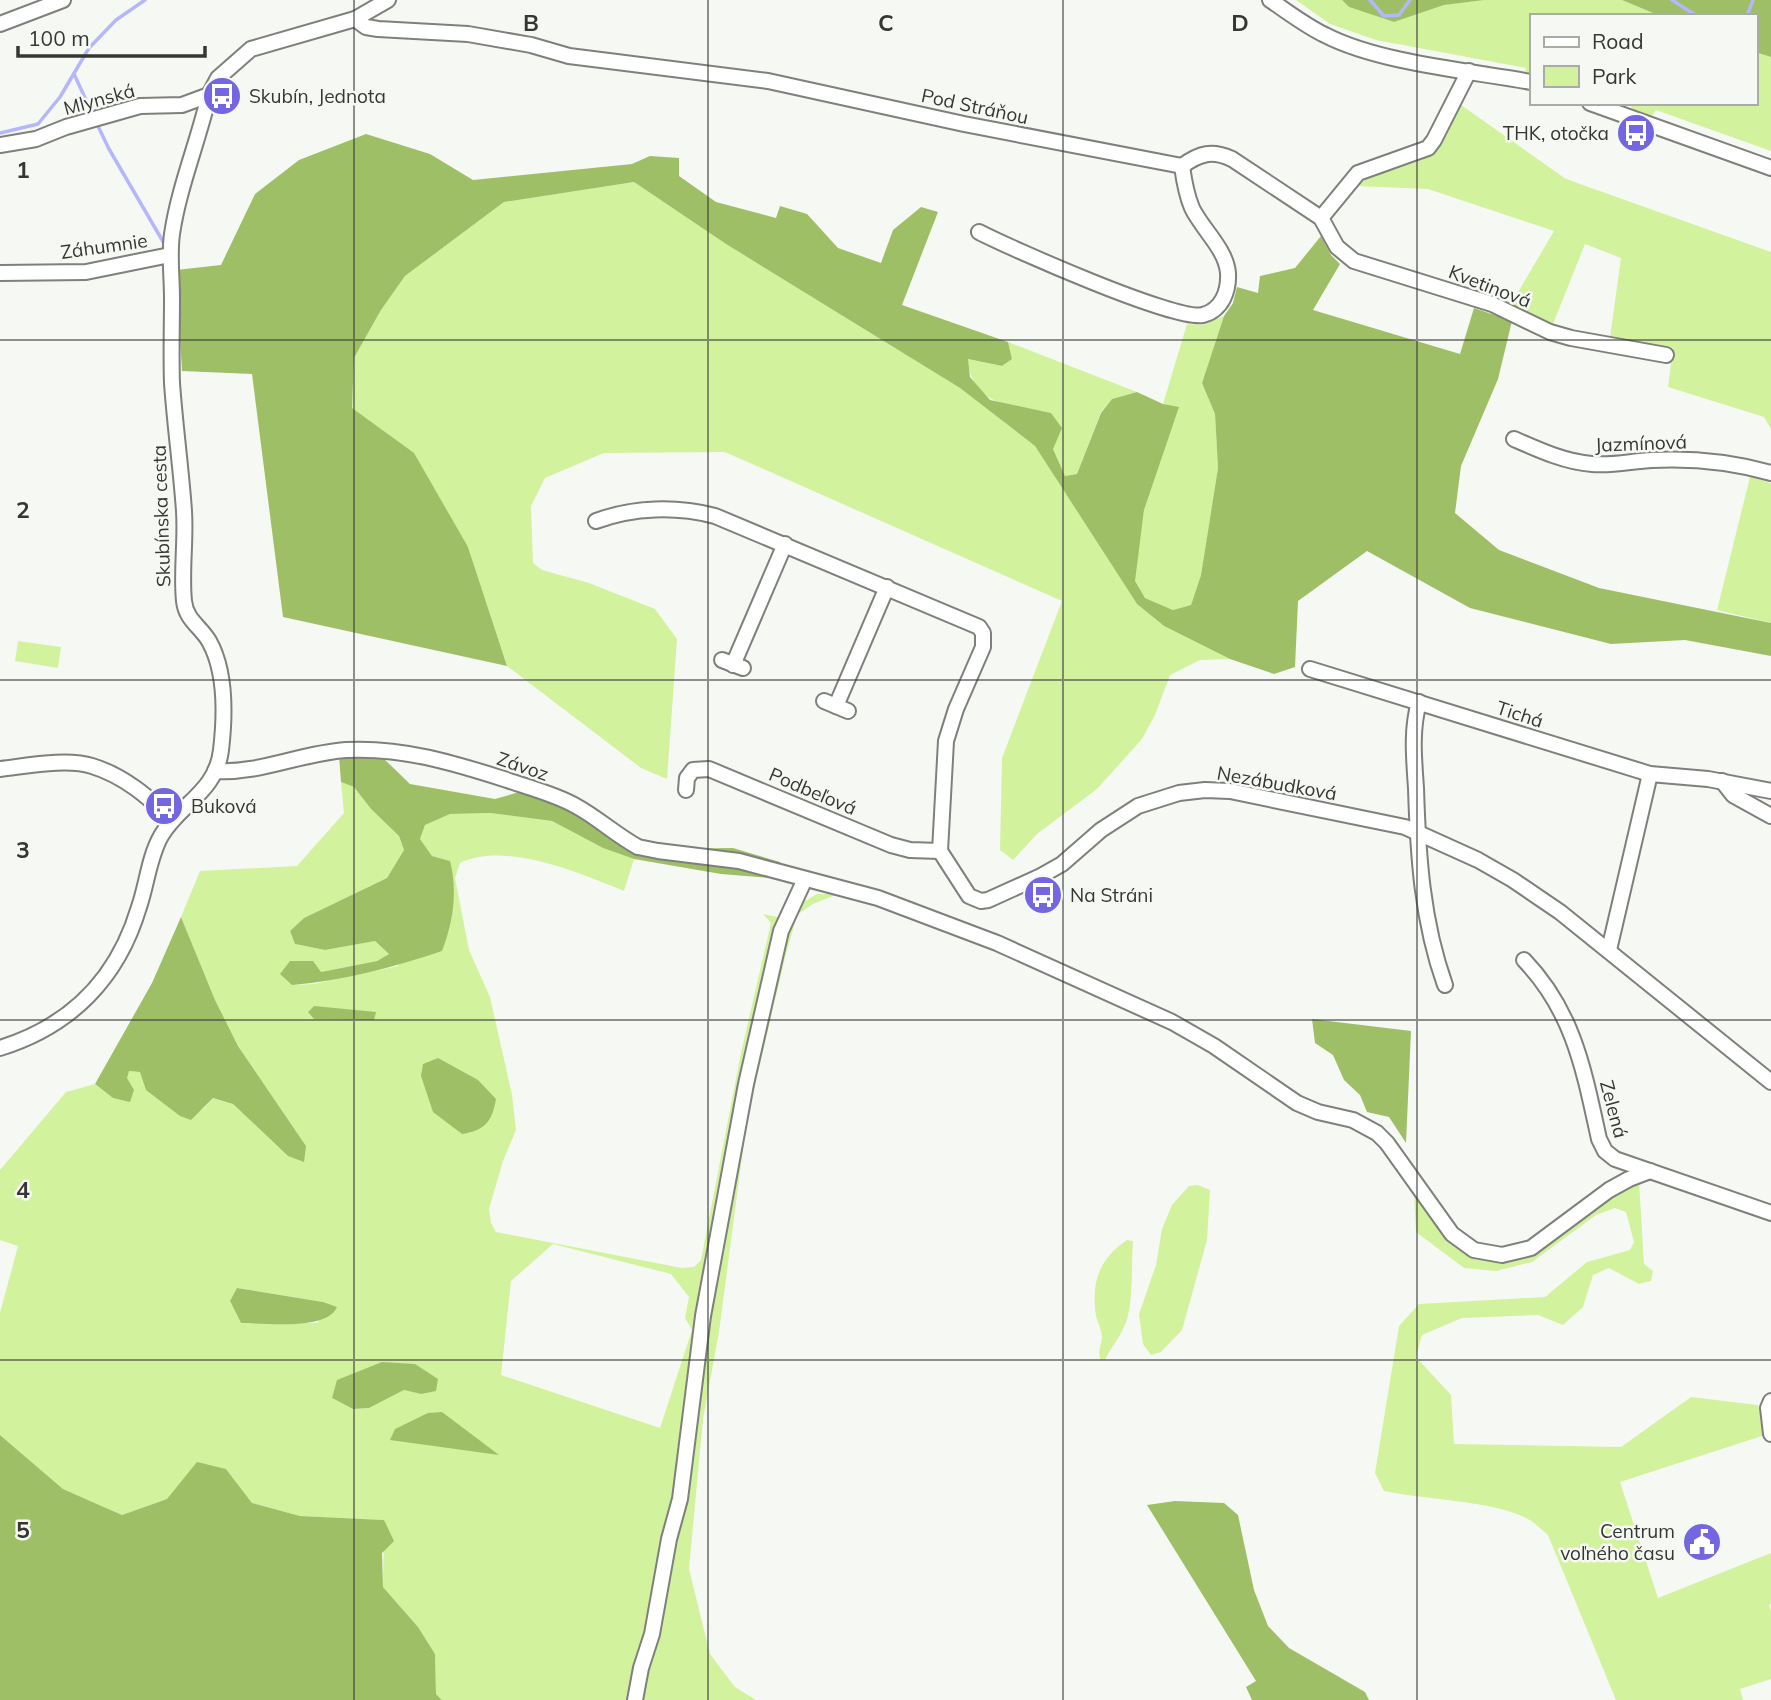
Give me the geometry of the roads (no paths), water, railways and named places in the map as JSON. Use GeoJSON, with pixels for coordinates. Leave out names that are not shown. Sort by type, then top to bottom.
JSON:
{"type":"FeatureCollection","features":[{"type":"Feature","properties":{"kind":"street"},"geometry":{"type":"LineString","coordinates":[[0,24],[63,0]]}},
{"type":"Feature","properties":{"kind":"street","name":"Skubínska cesta"},"geometry":{"type":"LineString","coordinates":[[0,1048],[36,1036],[49,1028],[74,1009],[111,968],[128,939],[162,834],[202,792],[215,771],[222,738],[222,675],[207,637],[189,620],[184,603],[184,513],[172,382],[170,255],[175,214],[209,95],[218,78],[251,49],[355,19],[388,0]]}},
{"type":"Feature","properties":{"kind":"street"},"geometry":{"type":"LineString","coordinates":[[1270,0],[1326,36],[1391,56],[1530,82]]}},
{"type":"Feature","properties":{"kind":"street","name":"Pod Stráňou"},"geometry":{"type":"LineString","coordinates":[[355,19],[366,27],[378,29],[468,34],[531,45],[569,56],[768,81],[964,124],[1182,166]]}},
{"type":"Feature","properties":{"kind":"street"},"geometry":{"type":"LineString","coordinates":[[1321,218],[1332,208],[1358,173],[1428,148],[1469,71]]}},
{"type":"Feature","properties":{"kind":"street","name":"Mlynská"},"geometry":{"type":"LineString","coordinates":[[0,145],[36,139],[66,127],[140,106],[182,105],[209,95]]}},
{"type":"Feature","properties":{"kind":"street"},"geometry":{"type":"LineString","coordinates":[[1596,105],[1771,168]]}},
{"type":"Feature","properties":{"kind":"street","name":"Kvetinová"},"geometry":{"type":"LineString","coordinates":[[1182,166],[1204,153],[1217,152],[1232,159],[1321,218],[1337,247],[1354,261],[1492,304],[1550,332],[1666,355]]}},
{"type":"Feature","properties":{"kind":"street"},"geometry":{"type":"LineString","coordinates":[[979,232],[1037,260],[1134,297],[1187,315],[1201,316],[1214,310],[1223,300],[1228,271],[1224,257],[1193,208],[1186,190],[1182,166]]}},
{"type":"Feature","properties":{"kind":"street","name":"Záhumnie"},"geometry":{"type":"LineString","coordinates":[[0,273],[86,272],[170,255]]}},
{"type":"Feature","properties":{"kind":"street","name":"Jazmínová"},"geometry":{"type":"LineString","coordinates":[[1514,439],[1561,458],[1593,464],[1694,460],[1771,472]]}},
{"type":"Feature","properties":{"kind":"street"},"geometry":{"type":"LineString","coordinates":[[596,521],[631,511],[693,511],[726,520],[974,623],[983,633],[982,647],[946,741],[940,851]]}},
{"type":"Feature","properties":{"kind":"street"},"geometry":{"type":"LineString","coordinates":[[733,665],[785,544]]}},
{"type":"Feature","properties":{"kind":"street"},"geometry":{"type":"LineString","coordinates":[[836,706],[887,587]]}},
{"type":"Feature","properties":{"kind":"street","name":"Tichá"},"geometry":{"type":"LineString","coordinates":[[1310,669],[1650,774],[1721,781],[1771,791]]}},
{"type":"Feature","properties":{"kind":"street"},"geometry":{"type":"LineString","coordinates":[[1419,702],[1413,732],[1417,832],[1425,914],[1445,985]]}},
{"type":"Feature","properties":{"kind":"street","name":"Závoz"},"geometry":{"type":"LineString","coordinates":[[215,771],[246,772],[344,750],[412,753],[447,761],[558,798],[578,807],[620,837],[638,846],[739,861],[850,888],[997,943],[1172,1022],[1214,1046],[1307,1108],[1364,1125],[1387,1143],[1452,1234],[1474,1250],[1502,1255],[1531,1248],[1609,1190],[1629,1178],[1650,1171]]}},
{"type":"Feature","properties":{"kind":"street"},"geometry":{"type":"LineString","coordinates":[[0,769],[73,763],[92,766],[139,790],[173,820]]}},
{"type":"Feature","properties":{"kind":"street","name":"Podbeľová"},"geometry":{"type":"LineString","coordinates":[[686,790],[687,778],[692,770],[709,769],[901,848],[940,851]]}},
{"type":"Feature","properties":{"kind":"street"},"geometry":{"type":"LineString","coordinates":[[1609,950],[1650,774]]}},
{"type":"Feature","properties":{"kind":"street"},"geometry":{"type":"LineString","coordinates":[[1721,781],[1733,795],[1771,816]]}},
{"type":"Feature","properties":{"kind":"street","name":"Nezábudková"},"geometry":{"type":"LineString","coordinates":[[940,851],[969,896],[981,901],[1039,877],[1062,864],[1101,830],[1138,806],[1179,793],[1205,790],[1252,795],[1405,827],[1417,832]]}},
{"type":"Feature","properties":{"kind":"street"},"geometry":{"type":"LineString","coordinates":[[1417,832],[1504,874],[1551,906],[1771,1082]]}},
{"type":"Feature","properties":{"kind":"street"},"geometry":{"type":"LineString","coordinates":[[635,1700],[652,1634],[669,1539],[680,1499],[703,1315],[746,1084],[781,931],[805,879]]}},
{"type":"Feature","properties":{"kind":"street","name":"Zelená"},"geometry":{"type":"LineString","coordinates":[[1524,960],[1556,1001],[1576,1042],[1601,1145],[1615,1159],[1771,1213]]}},
{"type":"Feature","properties":{"kind":"street"},"geometry":{"type":"LineString","coordinates":[[1771,1401],[1768,1408],[1771,1434]]}},
{"type":"Feature","properties":{"kind":"waterway"},"geometry":{"type":"LineString","coordinates":[[0,133],[38,124],[60,97],[89,48],[116,20],[145,0]]}},
{"type":"Feature","properties":{"kind":"waterway"},"geometry":{"type":"LineString","coordinates":[[1370,0],[1384,16],[1399,15],[1410,0]]}},
{"type":"Feature","properties":{"kind":"waterway"},"geometry":{"type":"LineString","coordinates":[[1672,0],[1694,14]]}},
{"type":"Feature","properties":{"kind":"waterway"},"geometry":{"type":"LineString","coordinates":[[1748,14],[1753,0]]}},
{"type":"Feature","properties":{"kind":"waterway"},"geometry":{"type":"LineString","coordinates":[[74,74],[93,115]]}},
{"type":"Feature","properties":{"kind":"waterway"},"geometry":{"type":"LineString","coordinates":[[96,122],[165,245]]}},
{"type":"Feature","properties":{"kind":"place","name":"Skubín, Jednota"},"geometry":{"type":"Point","coordinates":[222,96]}},
{"type":"Feature","properties":{"kind":"place","name":"THK, otočka"},"geometry":{"type":"Point","coordinates":[1636,133]}},
{"type":"Feature","properties":{"kind":"place","name":"Buková"},"geometry":{"type":"Point","coordinates":[164,806]}},
{"type":"Feature","properties":{"kind":"place","name":"Na Stráni"},"geometry":{"type":"Point","coordinates":[1043,895]}},
{"type":"Feature","properties":{"kind":"place","name":"Centrum voľného času"},"geometry":{"type":"Point","coordinates":[1702,1542]}}]}
